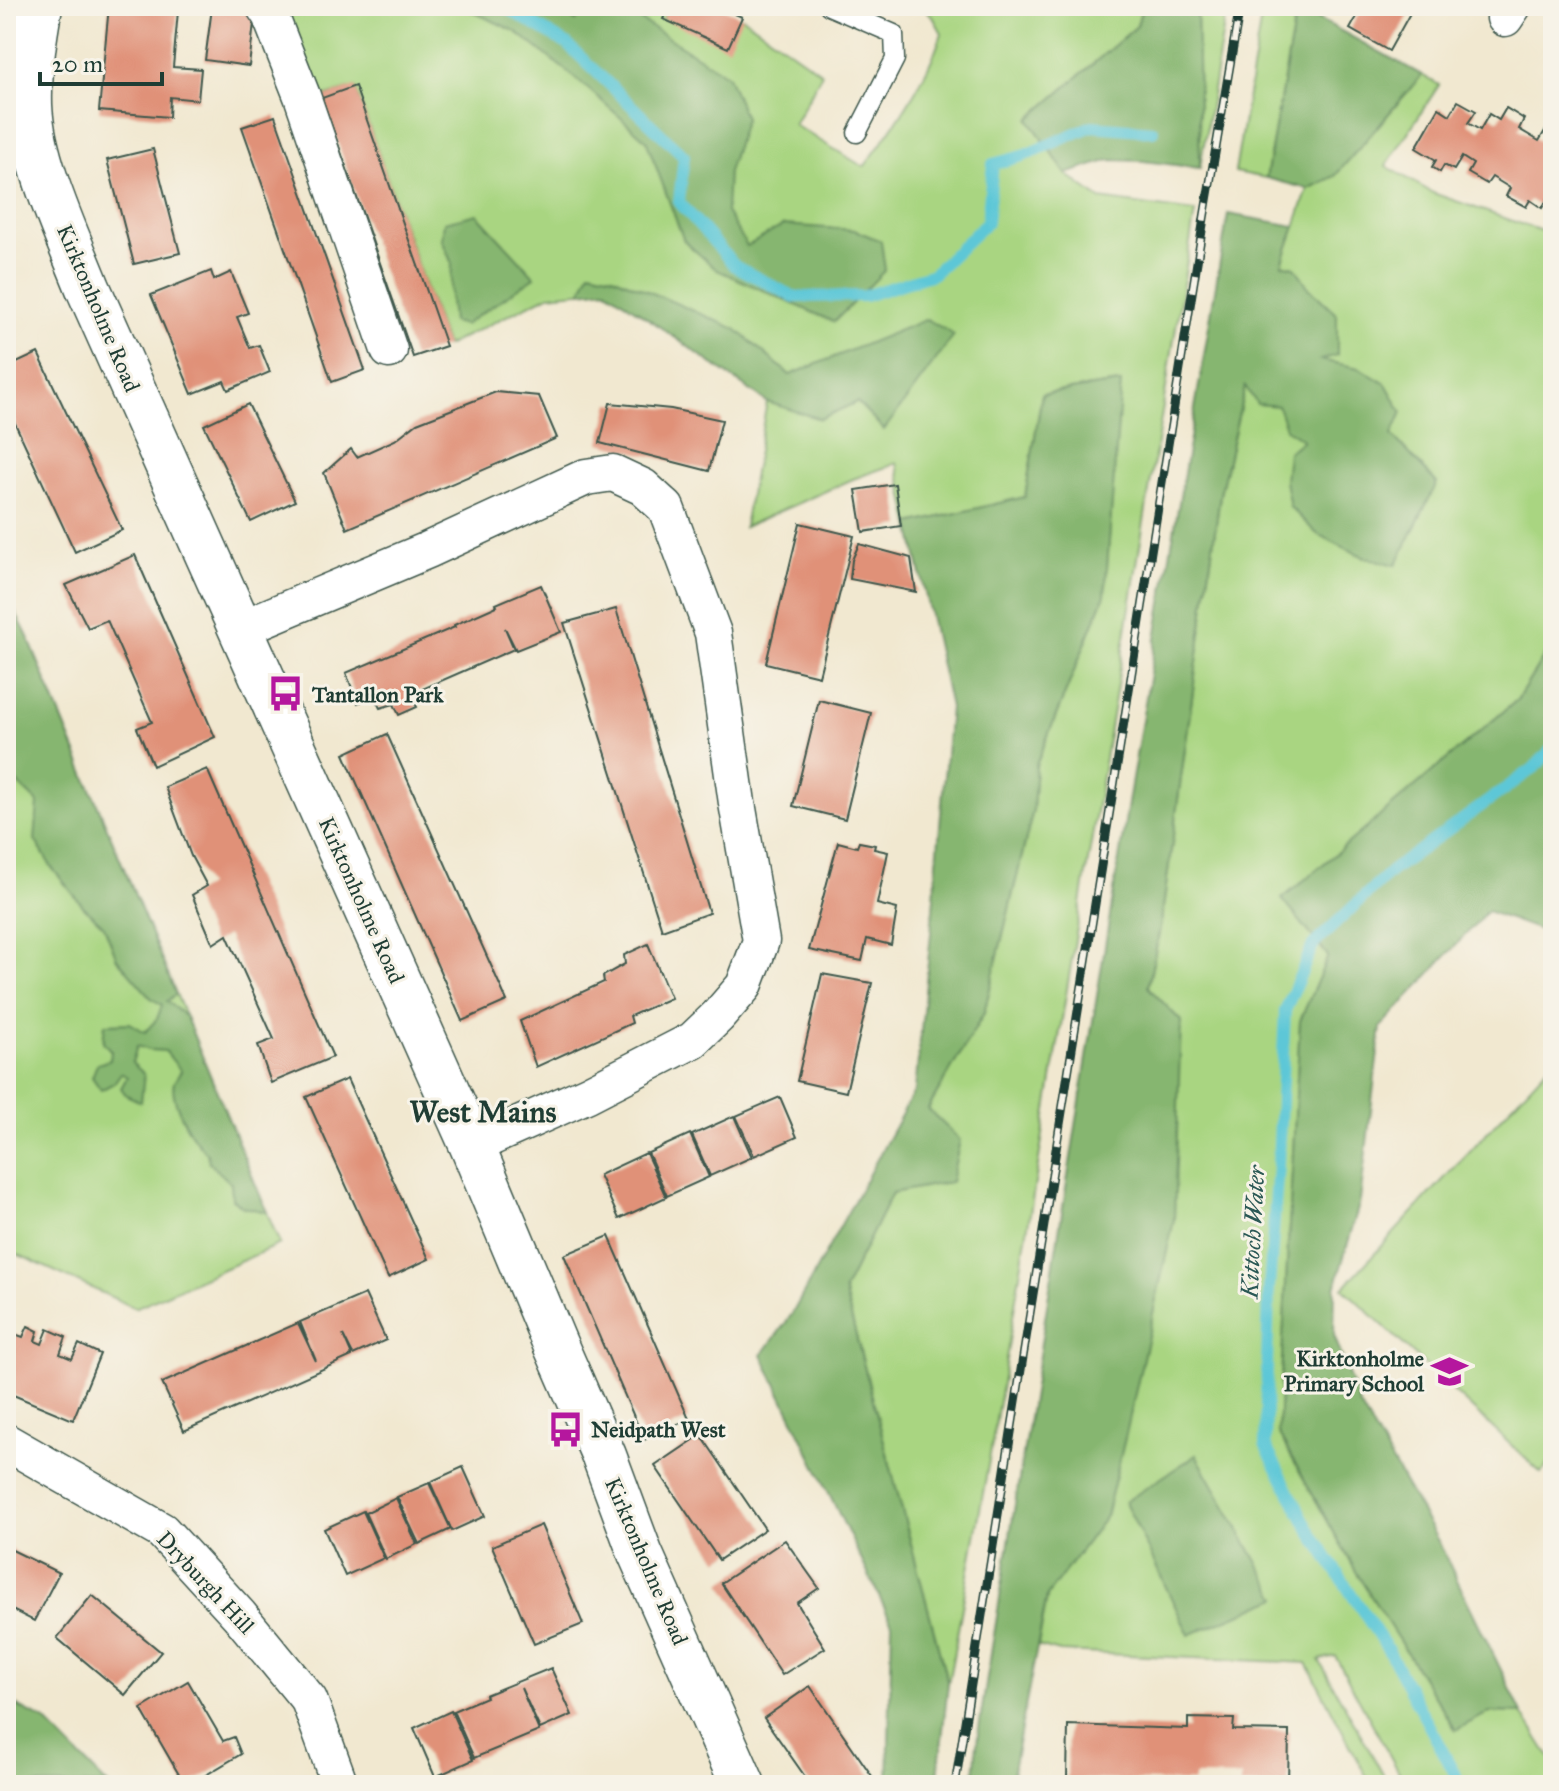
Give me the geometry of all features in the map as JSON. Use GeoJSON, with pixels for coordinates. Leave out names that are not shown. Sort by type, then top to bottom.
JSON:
{"type":"FeatureCollection","features":[{"type":"Feature","properties":{"kind":"street"},"geometry":{"type":"LineString","coordinates":[[264,6],[302,96],[389,350]]}},
{"type":"Feature","properties":{"kind":"street","name":"Kirktonholme Road"},"geometry":{"type":"LineString","coordinates":[[27,21],[32,58],[30,107],[38,150],[88,288],[472,1146],[604,1456],[640,1553],[743,1785]]}},
{"type":"Feature","properties":{"kind":"street"},"geometry":{"type":"LineString","coordinates":[[240,629],[428,550],[586,477],[613,473],[643,487],[666,508],[713,633],[737,803],[761,941],[744,986],[693,1040],[588,1094],[472,1146]]}},
{"type":"Feature","properties":{"kind":"street","name":"Dryburgh Hill"},"geometry":{"type":"LineString","coordinates":[[6,1442],[162,1531],[239,1615],[309,1700],[340,1785]]}},
{"type":"Feature","properties":{"kind":"lane"},"geometry":{"type":"LineString","coordinates":[[829,6],[894,34],[895,59],[857,133]]}},
{"type":"Feature","properties":{"kind":"green space"},"geometry":{"type":"Polygon","coordinates":[[[278,6],[669,6],[663,19],[742,17],[822,73],[794,125],[864,167],[919,86],[936,51],[942,33],[933,17],[921,6],[1142,6],[1137,26],[1029,119],[1066,174],[1100,199],[1195,212],[992,1444],[948,1684],[844,1290],[892,1193],[928,1109],[984,1013],[1033,810],[1036,765],[1105,595],[1120,383],[1042,394],[1025,497],[910,524],[897,463],[744,527],[767,402],[606,289],[549,295],[446,346],[355,87],[310,101],[278,6]]]}},
{"type":"Feature","properties":{"kind":"green space"},"geometry":{"type":"Polygon","coordinates":[[[460,6],[552,6],[576,21],[585,6],[632,6],[642,21],[728,76],[745,118],[728,172],[726,212],[747,246],[784,225],[855,230],[881,241],[885,270],[834,322],[717,270],[684,241],[646,140],[577,79],[515,31],[460,6]]]}},
{"type":"Feature","properties":{"kind":"green space"},"geometry":{"type":"Polygon","coordinates":[[[1142,6],[1197,6],[1200,168],[1110,160],[1066,174],[1029,119],[1137,26],[1142,6]]]}},
{"type":"Feature","properties":{"kind":"green space"},"geometry":{"type":"Polygon","coordinates":[[[1197,6],[1227,6],[1200,168],[1197,6]]]}},
{"type":"Feature","properties":{"kind":"green space"},"geometry":{"type":"Polygon","coordinates":[[[1263,6],[1297,6],[1266,178],[1235,172],[1263,6]]]}},
{"type":"Feature","properties":{"kind":"green space"},"geometry":{"type":"Polygon","coordinates":[[[1297,7],[1422,75],[1335,176],[1308,189],[1266,178],[1297,7]]]}},
{"type":"Feature","properties":{"kind":"green space"},"geometry":{"type":"Polygon","coordinates":[[[1422,75],[1439,85],[1386,166],[1433,193],[1553,235],[1553,642],[1517,700],[1283,899],[1329,955],[1300,1021],[1278,1433],[1362,1582],[1455,1729],[1490,1712],[1522,1713],[1553,1762],[1553,1785],[1406,1785],[1335,1656],[1319,1660],[1389,1785],[1371,1785],[1307,1663],[1060,1652],[1038,1646],[1100,1316],[1125,1098],[1161,923],[1220,495],[1245,385],[1308,189],[1335,176],[1422,75]]]}},
{"type":"Feature","properties":{"kind":"green space"},"geometry":{"type":"Polygon","coordinates":[[[477,214],[535,277],[464,325],[452,322],[452,264],[442,240],[444,222],[477,214]]]}},
{"type":"Feature","properties":{"kind":"green space"},"geometry":{"type":"Polygon","coordinates":[[[1228,214],[1295,226],[1282,264],[1295,267],[1309,288],[1337,314],[1337,355],[1321,360],[1359,368],[1386,384],[1402,412],[1392,435],[1437,483],[1396,565],[1364,557],[1317,534],[1290,507],[1285,481],[1288,452],[1303,440],[1286,429],[1278,406],[1257,404],[1245,386],[1220,495],[1161,923],[1148,987],[1181,1021],[1174,1220],[1106,1516],[1047,1596],[1010,1785],[973,1785],[978,1734],[1130,791],[1228,214]]]}},
{"type":"Feature","properties":{"kind":"green space"},"geometry":{"type":"Polygon","coordinates":[[[590,271],[613,276],[736,329],[790,375],[927,319],[954,335],[884,430],[857,402],[820,419],[767,402],[606,289],[581,292],[590,271]]]}},
{"type":"Feature","properties":{"kind":"green space"},"geometry":{"type":"Polygon","coordinates":[[[1121,383],[1105,595],[1036,765],[1033,810],[984,1013],[928,1109],[960,1140],[951,1182],[892,1193],[844,1290],[948,1684],[937,1785],[888,1785],[892,1623],[762,1355],[792,1314],[915,1090],[950,707],[910,524],[1025,497],[1042,394],[1121,383]]]}},
{"type":"Feature","properties":{"kind":"green space"},"geometry":{"type":"Polygon","coordinates":[[[6,594],[27,635],[280,1244],[135,1308],[6,1249],[6,594]]]}},
{"type":"Feature","properties":{"kind":"green space"},"geometry":{"type":"Polygon","coordinates":[[[6,594],[27,635],[176,994],[167,1001],[186,1017],[267,1212],[243,1207],[232,1199],[231,1183],[209,1163],[207,1153],[189,1131],[175,1100],[174,1082],[181,1071],[165,1051],[137,1046],[132,1063],[144,1074],[141,1102],[126,1095],[121,1088],[127,1077],[121,1073],[114,1083],[101,1090],[92,1077],[97,1064],[110,1060],[111,1051],[103,1042],[105,1024],[130,1023],[145,1032],[157,1019],[162,1005],[151,998],[117,959],[104,926],[52,868],[35,840],[38,803],[6,772],[6,594]]]}},
{"type":"Feature","properties":{"kind":"green space"},"geometry":{"type":"Polygon","coordinates":[[[1553,642],[1553,935],[1487,911],[1381,1027],[1360,1201],[1335,1288],[1334,1335],[1360,1406],[1438,1541],[1522,1713],[1490,1712],[1456,1730],[1362,1582],[1278,1433],[1300,1021],[1328,956],[1282,899],[1517,700],[1553,642]]]}},
{"type":"Feature","properties":{"kind":"green space"},"geometry":{"type":"Polygon","coordinates":[[[1553,1061],[1553,1460],[1541,1473],[1343,1288],[1553,1061]]]}},
{"type":"Feature","properties":{"kind":"green space"},"geometry":{"type":"Polygon","coordinates":[[[1196,1455],[1278,1598],[1189,1635],[1125,1502],[1196,1455]]]}},
{"type":"Feature","properties":{"kind":"green space"},"geometry":{"type":"Polygon","coordinates":[[[6,1700],[44,1720],[108,1785],[6,1785],[6,1700]]]}},
{"type":"Feature","properties":{"kind":"building"},"geometry":{"type":"Polygon","coordinates":[[[109,6],[178,11],[173,67],[201,69],[198,100],[170,97],[169,117],[99,111],[109,6]]]}},
{"type":"Feature","properties":{"kind":"building"},"geometry":{"type":"Polygon","coordinates":[[[669,6],[717,6],[742,17],[728,48],[663,19],[669,6]]]}},
{"type":"Feature","properties":{"kind":"building"},"geometry":{"type":"Polygon","coordinates":[[[1363,6],[1414,6],[1389,51],[1350,29],[1363,6]]]}},
{"type":"Feature","properties":{"kind":"building"},"geometry":{"type":"Polygon","coordinates":[[[212,8],[255,14],[249,66],[205,60],[212,8]]]}},
{"type":"Feature","properties":{"kind":"building"},"geometry":{"type":"Polygon","coordinates":[[[355,86],[446,346],[413,357],[322,98],[355,86]]]}},
{"type":"Feature","properties":{"kind":"building"},"geometry":{"type":"Polygon","coordinates":[[[1458,101],[1476,111],[1468,123],[1480,130],[1489,114],[1499,120],[1506,108],[1524,119],[1519,129],[1539,141],[1545,131],[1553,136],[1553,190],[1542,208],[1530,200],[1526,207],[1506,196],[1510,188],[1492,177],[1487,184],[1468,173],[1473,164],[1462,157],[1454,170],[1444,165],[1440,172],[1432,167],[1436,160],[1416,148],[1439,108],[1450,115],[1458,101]]]}},
{"type":"Feature","properties":{"kind":"building"},"geometry":{"type":"Polygon","coordinates":[[[275,116],[365,370],[332,382],[242,127],[275,116]]]}},
{"type":"Feature","properties":{"kind":"building"},"geometry":{"type":"Polygon","coordinates":[[[153,149],[180,253],[134,264],[107,160],[153,149]]]}},
{"type":"Feature","properties":{"kind":"building"},"geometry":{"type":"Polygon","coordinates":[[[211,271],[214,280],[231,272],[248,313],[237,317],[250,348],[259,345],[270,372],[228,390],[224,381],[192,394],[151,295],[211,271]]]}},
{"type":"Feature","properties":{"kind":"building"},"geometry":{"type":"Polygon","coordinates":[[[38,353],[122,530],[75,552],[6,404],[6,368],[38,353]]]}},
{"type":"Feature","properties":{"kind":"building"},"geometry":{"type":"Polygon","coordinates":[[[496,392],[539,396],[557,438],[347,529],[324,473],[351,449],[357,457],[395,440],[417,423],[496,392]]]}},
{"type":"Feature","properties":{"kind":"building"},"geometry":{"type":"Polygon","coordinates":[[[610,403],[671,409],[722,420],[709,471],[600,443],[610,403]]]}},
{"type":"Feature","properties":{"kind":"building"},"geometry":{"type":"Polygon","coordinates":[[[248,404],[295,501],[251,522],[204,425],[248,404]]]}},
{"type":"Feature","properties":{"kind":"building"},"geometry":{"type":"Polygon","coordinates":[[[895,484],[901,526],[863,532],[856,490],[895,484]]]}},
{"type":"Feature","properties":{"kind":"building"},"geometry":{"type":"Polygon","coordinates":[[[800,523],[854,536],[819,676],[766,663],[800,523]]]}},
{"type":"Feature","properties":{"kind":"building"},"geometry":{"type":"Polygon","coordinates":[[[859,544],[911,558],[916,592],[850,579],[852,560],[859,544]]]}},
{"type":"Feature","properties":{"kind":"building"},"geometry":{"type":"Polygon","coordinates":[[[135,555],[215,737],[153,766],[137,728],[152,722],[107,620],[88,628],[66,585],[135,555]]]}},
{"type":"Feature","properties":{"kind":"building"},"geometry":{"type":"Polygon","coordinates":[[[541,585],[561,632],[516,650],[505,628],[514,649],[411,694],[417,707],[399,715],[394,704],[380,708],[374,696],[358,703],[346,673],[455,627],[496,604],[541,585]]]}},
{"type":"Feature","properties":{"kind":"building"},"geometry":{"type":"Polygon","coordinates":[[[616,609],[709,913],[662,930],[564,623],[616,609]]]}},
{"type":"Feature","properties":{"kind":"building"},"geometry":{"type":"Polygon","coordinates":[[[819,700],[871,713],[845,819],[793,806],[819,700]]]}},
{"type":"Feature","properties":{"kind":"building"},"geometry":{"type":"Polygon","coordinates":[[[387,734],[507,1001],[462,1021],[344,754],[387,734]]]}},
{"type":"Feature","properties":{"kind":"building"},"geometry":{"type":"Polygon","coordinates":[[[207,769],[333,1057],[271,1083],[258,1045],[274,1039],[227,935],[213,944],[192,895],[207,886],[191,856],[165,787],[207,769]]]}},
{"type":"Feature","properties":{"kind":"building"},"geometry":{"type":"Polygon","coordinates":[[[838,842],[857,847],[859,842],[875,845],[874,849],[888,852],[877,904],[897,909],[891,945],[867,939],[862,961],[809,950],[838,842]]]}},
{"type":"Feature","properties":{"kind":"building"},"geometry":{"type":"Polygon","coordinates":[[[648,944],[671,998],[630,1016],[632,1023],[536,1067],[520,1021],[604,982],[603,976],[625,964],[624,955],[648,944]]]}},
{"type":"Feature","properties":{"kind":"building"},"geometry":{"type":"Polygon","coordinates":[[[822,974],[872,983],[846,1092],[797,1081],[822,974]]]}},
{"type":"Feature","properties":{"kind":"building"},"geometry":{"type":"Polygon","coordinates":[[[347,1079],[429,1259],[388,1278],[306,1097],[347,1079]]]}},
{"type":"Feature","properties":{"kind":"building"},"geometry":{"type":"Polygon","coordinates":[[[780,1097],[797,1137],[754,1156],[736,1116],[780,1097]]]}},
{"type":"Feature","properties":{"kind":"building"},"geometry":{"type":"Polygon","coordinates":[[[734,1116],[752,1157],[710,1176],[692,1135],[734,1116]]]}},
{"type":"Feature","properties":{"kind":"building"},"geometry":{"type":"Polygon","coordinates":[[[690,1134],[709,1177],[667,1196],[648,1153],[690,1134]]]}},
{"type":"Feature","properties":{"kind":"building"},"geometry":{"type":"Polygon","coordinates":[[[646,1153],[666,1197],[619,1219],[599,1175],[646,1153]]]}},
{"type":"Feature","properties":{"kind":"building"},"geometry":{"type":"Polygon","coordinates":[[[609,1236],[689,1419],[644,1440],[564,1255],[609,1236]]]}},
{"type":"Feature","properties":{"kind":"building"},"geometry":{"type":"Polygon","coordinates":[[[365,1294],[386,1340],[353,1355],[343,1335],[352,1356],[184,1431],[162,1383],[298,1323],[316,1361],[300,1322],[365,1294]]]}},
{"type":"Feature","properties":{"kind":"building"},"geometry":{"type":"Polygon","coordinates":[[[28,1326],[38,1331],[35,1341],[42,1344],[48,1329],[66,1337],[60,1354],[72,1359],[79,1344],[100,1354],[73,1420],[6,1392],[6,1331],[23,1337],[28,1326]]]}},
{"type":"Feature","properties":{"kind":"building"},"geometry":{"type":"Polygon","coordinates":[[[701,1435],[765,1529],[719,1560],[655,1466],[701,1435]]]}},
{"type":"Feature","properties":{"kind":"building"},"geometry":{"type":"Polygon","coordinates":[[[463,1467],[485,1516],[452,1531],[430,1482],[463,1467]]]}},
{"type":"Feature","properties":{"kind":"building"},"geometry":{"type":"Polygon","coordinates":[[[429,1483],[451,1529],[419,1544],[397,1497],[429,1483]]]}},
{"type":"Feature","properties":{"kind":"building"},"geometry":{"type":"Polygon","coordinates":[[[396,1498],[417,1544],[386,1559],[365,1513],[396,1498]]]}},
{"type":"Feature","properties":{"kind":"building"},"geometry":{"type":"Polygon","coordinates":[[[363,1511],[384,1558],[345,1576],[324,1529],[363,1511]]]}},
{"type":"Feature","properties":{"kind":"building"},"geometry":{"type":"Polygon","coordinates":[[[541,1525],[583,1624],[534,1644],[492,1546],[541,1525]]]}},
{"type":"Feature","properties":{"kind":"building"},"geometry":{"type":"Polygon","coordinates":[[[785,1540],[819,1588],[797,1603],[825,1648],[782,1675],[721,1583],[785,1540]]]}},
{"type":"Feature","properties":{"kind":"building"},"geometry":{"type":"Polygon","coordinates":[[[6,1547],[59,1573],[34,1621],[6,1607],[6,1547]]]}},
{"type":"Feature","properties":{"kind":"building"},"geometry":{"type":"Polygon","coordinates":[[[92,1595],[161,1652],[125,1695],[57,1638],[92,1595]]]}},
{"type":"Feature","properties":{"kind":"building"},"geometry":{"type":"Polygon","coordinates":[[[551,1668],[572,1715],[540,1729],[521,1688],[539,1731],[474,1758],[453,1711],[551,1668]]]}},
{"type":"Feature","properties":{"kind":"building"},"geometry":{"type":"Polygon","coordinates":[[[188,1681],[223,1741],[234,1737],[241,1754],[185,1785],[141,1709],[188,1681]]]}},
{"type":"Feature","properties":{"kind":"building"},"geometry":{"type":"Polygon","coordinates":[[[810,1686],[872,1776],[860,1785],[811,1785],[764,1718],[810,1686]]]}},
{"type":"Feature","properties":{"kind":"building"},"geometry":{"type":"Polygon","coordinates":[[[451,1711],[473,1760],[435,1777],[414,1728],[451,1711]]]}},
{"type":"Feature","properties":{"kind":"building"},"geometry":{"type":"Polygon","coordinates":[[[1188,1718],[1234,1719],[1233,1730],[1289,1731],[1288,1785],[1241,1785],[1241,1777],[1194,1776],[1194,1782],[1067,1779],[1068,1725],[1188,1729],[1188,1718]]]}},
{"type":"Feature","properties":{"kind":"waterway"},"geometry":{"type":"LineString","coordinates":[[503,6],[567,44],[684,156],[679,202],[735,266],[794,297],[865,296],[933,274],[987,222],[993,164],[1023,156],[1092,126],[1153,131]]}},
{"type":"Feature","properties":{"kind":"waterway","name":"Kittoch Water"},"geometry":{"type":"LineString","coordinates":[[1461,1785],[1388,1650],[1307,1526],[1265,1445],[1269,1288],[1285,1011],[1313,945],[1391,871],[1534,768],[1553,748]]}},
{"type":"Feature","properties":{"kind":"railway"},"geometry":{"type":"LineString","coordinates":[[955,1785],[1240,6]]}},
{"type":"Feature","properties":{"kind":"place","name":"Tantallon Park"},"geometry":{"type":"Point","coordinates":[286,694]}},
{"type":"Feature","properties":{"kind":"place","name":"Kirktonholme Primary School"},"geometry":{"type":"Point","coordinates":[1450,1371]}},
{"type":"Feature","properties":{"kind":"place","name":"Neidpath West"},"geometry":{"type":"Point","coordinates":[565,1429]}},
{"type":"Feature","properties":{"kind":"district","name":"West Mains"},"geometry":{"type":"Point","coordinates":[483,1112]}}]}
